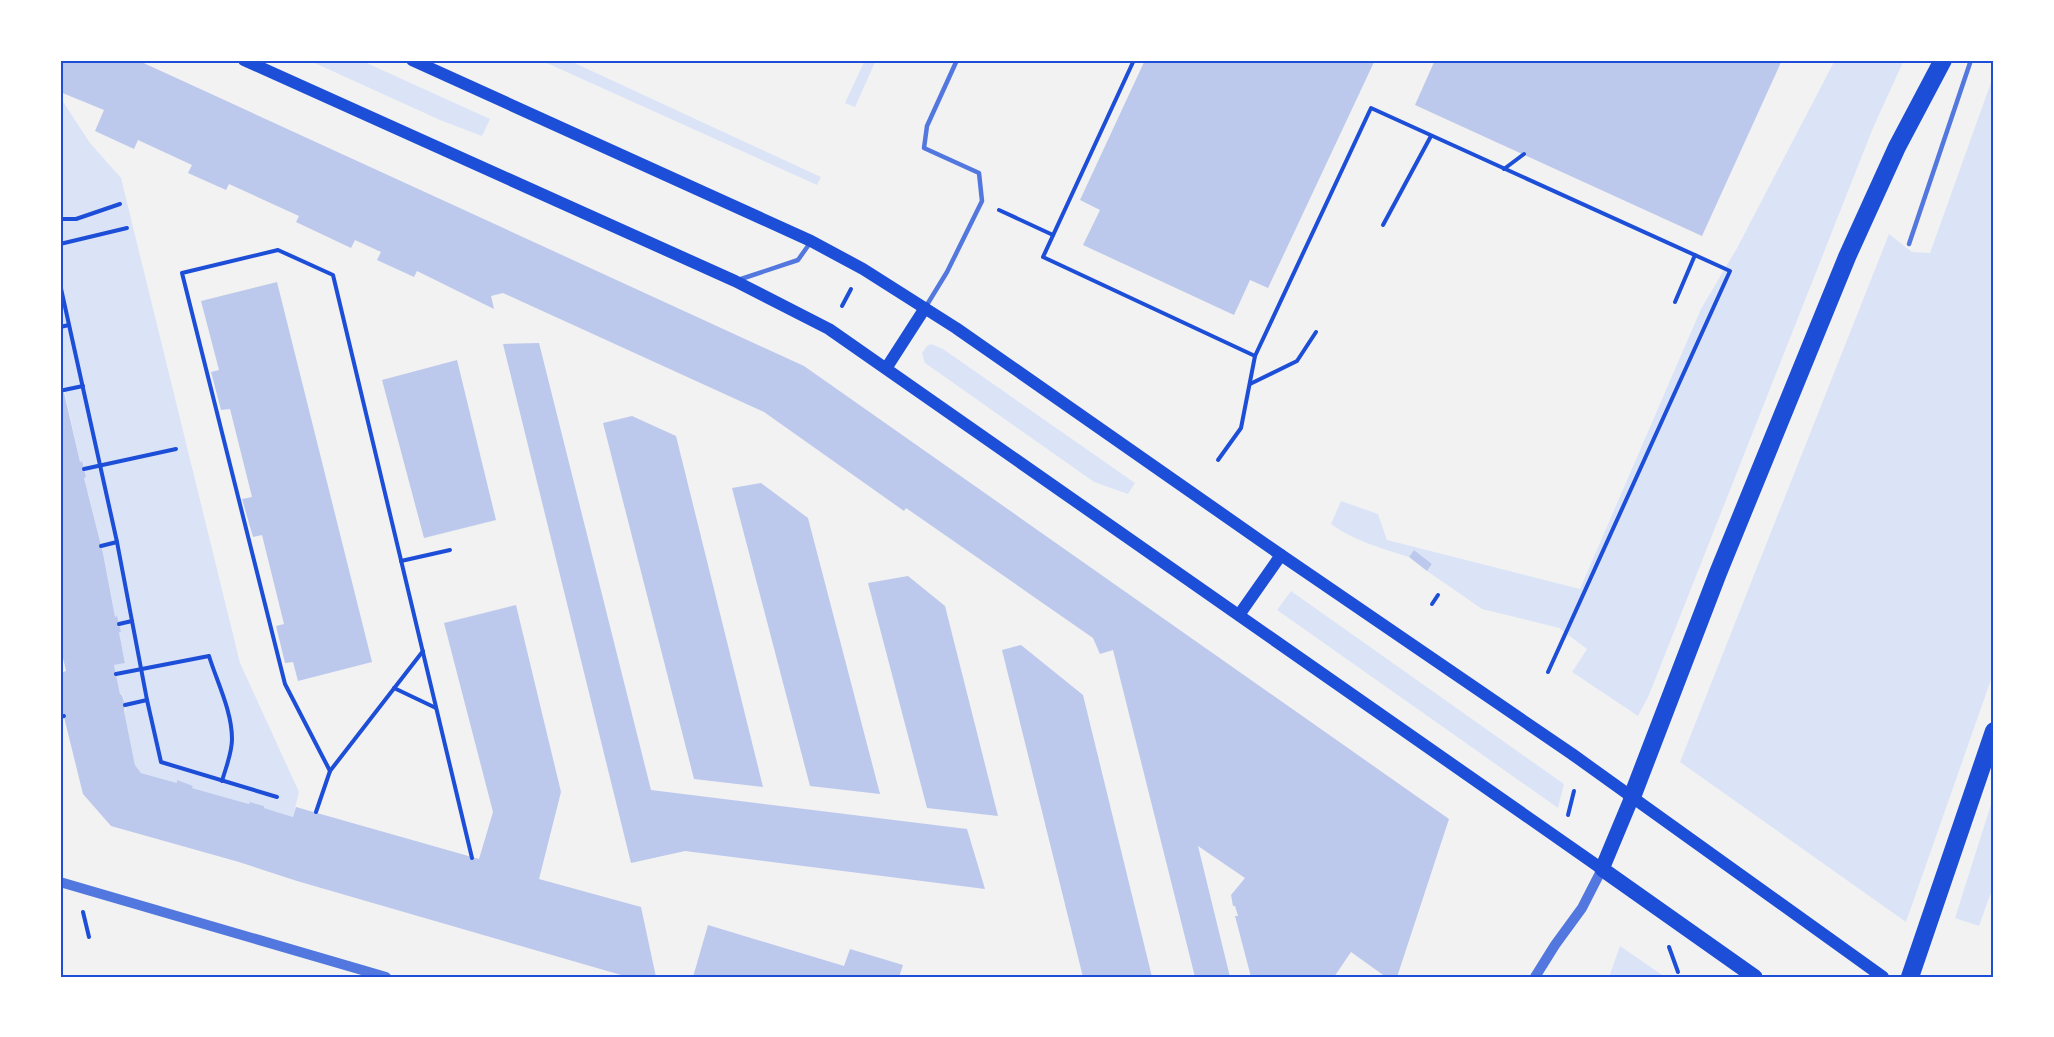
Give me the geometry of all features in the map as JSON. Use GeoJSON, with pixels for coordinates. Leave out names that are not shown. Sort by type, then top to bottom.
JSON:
{"type":"FeatureCollection","features":[{"type":"Feature","properties":{"kind":"highway"},"geometry":{"type":"LineString","coordinates":[[1632,797],[1723,562],[1847,257],[1897,147],[1943,60]]}},
{"type":"Feature","properties":{"kind":"highway"},"geometry":{"type":"LineString","coordinates":[[1910,977],[1994,731]]}},
{"type":"Feature","properties":{"kind":"main road"},"geometry":{"type":"LineString","coordinates":[[244,60],[810,317],[887,368],[1755,977]]}},
{"type":"Feature","properties":{"kind":"main road"},"geometry":{"type":"LineString","coordinates":[[412,60],[811,241],[863,269],[925,308],[1632,797],[1882,977]]}},
{"type":"Feature","properties":{"kind":"main road"},"geometry":{"type":"LineString","coordinates":[[887,368],[925,308]]}},
{"type":"Feature","properties":{"kind":"main road"},"geometry":{"type":"LineString","coordinates":[[1239,615],[1281,555]]}},
{"type":"Feature","properties":{"kind":"main road"},"geometry":{"type":"LineString","coordinates":[[1602,869],[1632,797]]}},
{"type":"Feature","properties":{"kind":"street"},"geometry":{"type":"LineString","coordinates":[[1535,977],[1582,908],[1602,869]]}},
{"type":"Feature","properties":{"kind":"street"},"geometry":{"type":"LineString","coordinates":[[60,882],[386,977]]}},
{"type":"Feature","properties":{"kind":"lane"},"geometry":{"type":"LineString","coordinates":[[925,308],[947,272],[982,201],[979,173],[924,148],[927,126],[957,60]]}},
{"type":"Feature","properties":{"kind":"lane"},"geometry":{"type":"LineString","coordinates":[[1909,244],[1971,60]]}},
{"type":"Feature","properties":{"kind":"lane"},"geometry":{"type":"LineString","coordinates":[[735,281],[798,260],[811,241]]}},
{"type":"Feature","properties":{"kind":"path"},"geometry":{"type":"LineString","coordinates":[[1134,60],[1042,257],[1255,356]]}},
{"type":"Feature","properties":{"kind":"path"},"geometry":{"type":"LineString","coordinates":[[1218,460],[1241,428],[1255,356],[1371,108],[1730,271],[1548,672]]}},
{"type":"Feature","properties":{"kind":"path"},"geometry":{"type":"LineString","coordinates":[[1383,225],[1431,136]]}},
{"type":"Feature","properties":{"kind":"path"},"geometry":{"type":"LineString","coordinates":[[1504,169],[1524,154]]}},
{"type":"Feature","properties":{"kind":"path"},"geometry":{"type":"LineString","coordinates":[[60,219],[76,219],[120,204]]}},
{"type":"Feature","properties":{"kind":"path"},"geometry":{"type":"LineString","coordinates":[[1006,213],[1053,235]]}},
{"type":"Feature","properties":{"kind":"path"},"geometry":{"type":"LineString","coordinates":[[60,244],[127,228]]}},
{"type":"Feature","properties":{"kind":"path"},"geometry":{"type":"LineString","coordinates":[[330,771],[285,684],[182,273],[278,250],[333,275],[472,858]]}},
{"type":"Feature","properties":{"kind":"path"},"geometry":{"type":"LineString","coordinates":[[1675,302],[1695,255]]}},
{"type":"Feature","properties":{"kind":"path"},"geometry":{"type":"LineString","coordinates":[[60,284],[117,542],[161,762],[277,797]]}},
{"type":"Feature","properties":{"kind":"path"},"geometry":{"type":"LineString","coordinates":[[842,306],[852,289]]}},
{"type":"Feature","properties":{"kind":"path"},"geometry":{"type":"LineString","coordinates":[[60,327],[69,325]]}},
{"type":"Feature","properties":{"kind":"path"},"geometry":{"type":"LineString","coordinates":[[1249,384],[1297,361],[1317,332]]}},
{"type":"Feature","properties":{"kind":"path"},"geometry":{"type":"LineString","coordinates":[[64,390],[83,386]]}},
{"type":"Feature","properties":{"kind":"path"},"geometry":{"type":"LineString","coordinates":[[84,469],[176,449]]}},
{"type":"Feature","properties":{"kind":"path"},"geometry":{"type":"LineString","coordinates":[[101,546],[117,542]]}},
{"type":"Feature","properties":{"kind":"path"},"geometry":{"type":"LineString","coordinates":[[401,561],[450,550]]}},
{"type":"Feature","properties":{"kind":"path"},"geometry":{"type":"LineString","coordinates":[[1432,604],[1438,596]]}},
{"type":"Feature","properties":{"kind":"path"},"geometry":{"type":"LineString","coordinates":[[119,624],[133,621]]}},
{"type":"Feature","properties":{"kind":"path"},"geometry":{"type":"LineString","coordinates":[[316,813],[330,771],[423,651]]}},
{"type":"Feature","properties":{"kind":"path"},"geometry":{"type":"LineString","coordinates":[[116,674],[208,656],[230,720],[232,740],[222,781]]}},
{"type":"Feature","properties":{"kind":"path"},"geometry":{"type":"LineString","coordinates":[[394,688],[436,709]]}},
{"type":"Feature","properties":{"kind":"path"},"geometry":{"type":"LineString","coordinates":[[125,705],[147,700]]}},
{"type":"Feature","properties":{"kind":"path"},"geometry":{"type":"LineString","coordinates":[[1568,815],[1574,791]]}},
{"type":"Feature","properties":{"kind":"shaded area"},"geometry":{"type":"Polygon","coordinates":[[[308,60],[360,60],[490,119],[482,136],[440,120],[308,60]]]}},
{"type":"Feature","properties":{"kind":"shaded area"},"geometry":{"type":"Polygon","coordinates":[[[540,60],[568,60],[821,177],[817,185],[540,60]]]}},
{"type":"Feature","properties":{"kind":"shaded area"},"geometry":{"type":"Polygon","coordinates":[[[865,60],[876,60],[855,107],[845,103],[865,60]]]}},
{"type":"Feature","properties":{"kind":"shaded area"},"geometry":{"type":"Polygon","coordinates":[[[1835,60],[1904,60],[1873,128],[1649,695],[1638,716],[1572,672],[1587,649],[1559,628],[1482,609],[1427,571],[1432,564],[1414,550],[1409,557],[1358,540],[1331,524],[1341,501],[1378,514],[1387,540],[1580,589],[1701,309],[1737,248],[1835,60]]]}},
{"type":"Feature","properties":{"kind":"shaded area"},"geometry":{"type":"Polygon","coordinates":[[[1994,74],[1994,671],[1906,922],[1680,762],[1889,234],[1912,252],[1930,253],[1994,74]]]}},
{"type":"Feature","properties":{"kind":"shaded area"},"geometry":{"type":"Polygon","coordinates":[[[60,97],[90,143],[121,178],[240,663],[299,792],[293,817],[264,808],[264,806],[250,802],[249,804],[192,788],[177,781],[177,783],[141,773],[135,765],[123,695],[120,694],[114,665],[125,662],[120,632],[60,371],[60,97]]]}},
{"type":"Feature","properties":{"kind":"shaded area"},"geometry":{"type":"Polygon","coordinates":[[[931,344],[943,349],[1135,483],[1128,494],[1094,482],[925,363],[922,353],[931,344]]]}},
{"type":"Feature","properties":{"kind":"shaded area"},"geometry":{"type":"Polygon","coordinates":[[[1291,591],[1564,784],[1558,808],[1277,610],[1291,591]]]}},
{"type":"Feature","properties":{"kind":"shaded area"},"geometry":{"type":"Polygon","coordinates":[[[1994,795],[1994,884],[1979,926],[1955,918],[1994,795]]]}},
{"type":"Feature","properties":{"kind":"shaded area"},"geometry":{"type":"Polygon","coordinates":[[[1620,946],[1665,977],[1609,977],[1620,946]]]}},
{"type":"Feature","properties":{"kind":"building"},"geometry":{"type":"Polygon","coordinates":[[[60,60],[137,60],[804,366],[1449,819],[1397,977],[1386,977],[1351,952],[1334,977],[1251,977],[1235,916],[1238,916],[1231,895],[1245,878],[1198,846],[1230,977],[1195,977],[1113,650],[1100,654],[1093,638],[906,508],[904,511],[764,412],[503,293],[491,296],[494,309],[417,271],[414,277],[377,260],[381,252],[355,240],[351,248],[296,222],[299,216],[229,184],[226,190],[188,173],[192,165],[138,140],[134,149],[95,131],[104,110],[60,92],[60,60]]]}},
{"type":"Feature","properties":{"kind":"building"},"geometry":{"type":"Polygon","coordinates":[[[1145,60],[1375,60],[1268,288],[1250,280],[1234,315],[1083,245],[1100,210],[1080,200],[1145,60]]]}},
{"type":"Feature","properties":{"kind":"building"},"geometry":{"type":"Polygon","coordinates":[[[1435,60],[1782,60],[1702,236],[1415,105],[1435,60]]]}},
{"type":"Feature","properties":{"kind":"building"},"geometry":{"type":"Polygon","coordinates":[[[277,282],[372,662],[298,681],[293,662],[285,663],[276,626],[284,624],[262,535],[253,537],[242,499],[252,497],[230,409],[221,410],[211,372],[219,370],[201,301],[277,282]]]}},
{"type":"Feature","properties":{"kind":"building"},"geometry":{"type":"Polygon","coordinates":[[[539,343],[651,790],[967,829],[985,889],[685,851],[631,863],[503,344],[539,343]]]}},
{"type":"Feature","properties":{"kind":"building"},"geometry":{"type":"Polygon","coordinates":[[[457,360],[496,520],[424,538],[382,380],[457,360]]]}},
{"type":"Feature","properties":{"kind":"building"},"geometry":{"type":"Polygon","coordinates":[[[60,375],[80,462],[82,461],[86,477],[84,478],[103,553],[115,617],[117,616],[121,632],[119,632],[125,663],[114,665],[120,694],[125,705],[124,711],[135,765],[141,773],[177,783],[177,780],[193,786],[192,788],[264,806],[264,808],[293,817],[296,807],[479,859],[493,812],[444,623],[516,605],[561,792],[539,879],[641,907],[656,977],[628,977],[111,826],[83,794],[60,701],[60,673],[66,671],[60,645],[60,375]]]}},
{"type":"Feature","properties":{"kind":"building"},"geometry":{"type":"Polygon","coordinates":[[[632,416],[676,436],[763,787],[694,779],[603,423],[632,416]]]}},
{"type":"Feature","properties":{"kind":"building"},"geometry":{"type":"Polygon","coordinates":[[[761,483],[808,518],[880,794],[810,786],[732,488],[761,483]]]}},
{"type":"Feature","properties":{"kind":"building"},"geometry":{"type":"Polygon","coordinates":[[[1414,550],[1432,564],[1427,571],[1409,557],[1414,550]]]}},
{"type":"Feature","properties":{"kind":"building"},"geometry":{"type":"Polygon","coordinates":[[[908,576],[945,606],[998,816],[927,808],[868,583],[908,576]]]}},
{"type":"Feature","properties":{"kind":"building"},"geometry":{"type":"Polygon","coordinates":[[[1021,645],[1083,695],[1152,977],[1083,977],[1002,650],[1021,645]]]}},
{"type":"Feature","properties":{"kind":"building"},"geometry":{"type":"Polygon","coordinates":[[[708,925],[844,966],[850,949],[903,965],[899,977],[693,977],[708,925]]]}}]}
